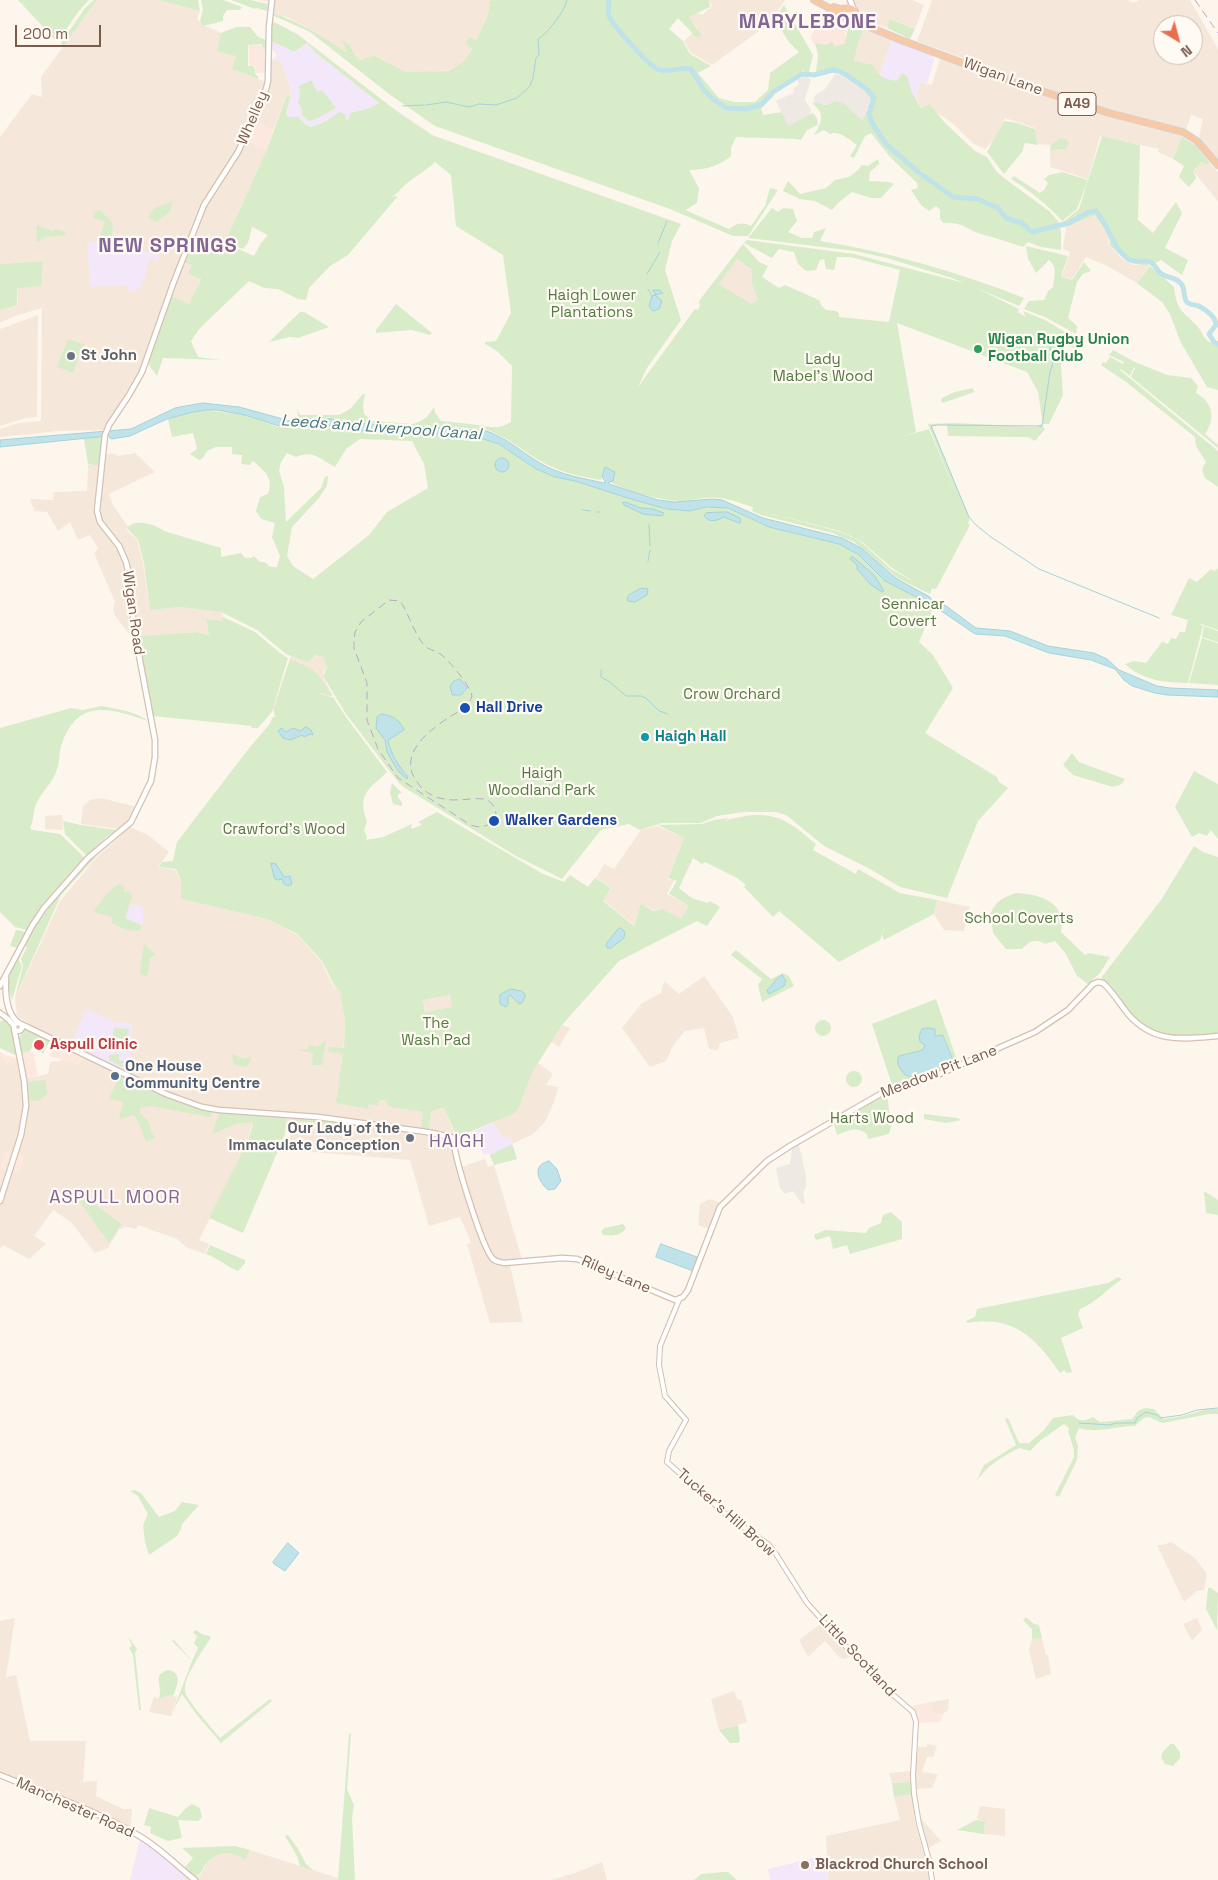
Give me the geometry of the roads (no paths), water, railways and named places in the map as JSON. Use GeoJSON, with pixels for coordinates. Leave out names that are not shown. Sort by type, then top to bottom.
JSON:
{"type":"FeatureCollection","features":[{"type":"Feature","properties":{"kind":"highway","name":"Wigan Lane"},"geometry":{"type":"LineString","coordinates":[[814,0],[866,25],[949,58],[1069,101],[1183,132],[1197,141],[1218,165]]}},
{"type":"Feature","properties":{"kind":"highway"},"geometry":{"type":"LineString","coordinates":[[820,0],[838,9],[851,5]]}},
{"type":"Feature","properties":{"kind":"highway"},"geometry":{"type":"LineString","coordinates":[[848,17],[845,14],[851,5]]}},
{"type":"Feature","properties":{"kind":"highway"},"geometry":{"type":"LineString","coordinates":[[851,5],[866,25]]}},
{"type":"Feature","properties":{"kind":"main road","name":"Whelley"},"geometry":{"type":"LineString","coordinates":[[225,172],[246,136],[268,81],[272,0]]}},
{"type":"Feature","properties":{"kind":"main road","name":"Wigan Road"},"geometry":{"type":"LineString","coordinates":[[0,988],[32,926],[44,908],[88,858],[131,822],[152,775],[155,758],[155,740],[136,643],[130,580],[126,562],[119,546],[100,522],[97,512],[106,430],[142,372],[172,284],[202,211],[225,172]]}},
{"type":"Feature","properties":{"kind":"main road","name":"Wigan Road"},"geometry":{"type":"LineString","coordinates":[[6,977],[6,992],[12,1018],[20,1027]]}},
{"type":"Feature","properties":{"kind":"main road","name":"Meadow Pit Lane"},"geometry":{"type":"LineString","coordinates":[[679,1300],[688,1290],[720,1207],[767,1161],[889,1089],[935,1076],[1035,1032],[1068,1010],[1093,984],[1101,983],[1107,987],[1138,1024],[1156,1034],[1177,1039],[1218,1036]]}},
{"type":"Feature","properties":{"kind":"main road"},"geometry":{"type":"LineString","coordinates":[[0,988],[6,992]]}},
{"type":"Feature","properties":{"kind":"main road"},"geometry":{"type":"LineString","coordinates":[[1,1014],[7,1013],[9,1007]]}},
{"type":"Feature","properties":{"kind":"main road"},"geometry":{"type":"LineString","coordinates":[[0,1201],[25,1117],[24,1080],[14,1027],[1,1014]]}},
{"type":"Feature","properties":{"kind":"main road"},"geometry":{"type":"LineString","coordinates":[[14,1027],[20,1027],[16,1040]]}},
{"type":"Feature","properties":{"kind":"main road","name":"Riley Lane"},"geometry":{"type":"LineString","coordinates":[[20,1027],[29,1028],[166,1094],[202,1107],[219,1110],[318,1117],[451,1137],[454,1140],[454,1149],[472,1208],[492,1258],[504,1262],[577,1258],[666,1297],[679,1300]]}},
{"type":"Feature","properties":{"kind":"main road","name":"Manchester Road"},"geometry":{"type":"LineString","coordinates":[[0,1775],[108,1820],[140,1836],[195,1880]]}},
{"type":"Feature","properties":{"kind":"street","name":"Meadow Pit Lane"},"geometry":{"type":"LineString","coordinates":[[679,1300],[660,1346],[659,1365],[664,1396],[686,1420]]}},
{"type":"Feature","properties":{"kind":"street","name":"Tucker's Hill Brow"},"geometry":{"type":"LineString","coordinates":[[686,1420],[669,1451],[667,1462],[729,1517],[769,1545],[809,1605]]}},
{"type":"Feature","properties":{"kind":"street","name":"Little Scotland"},"geometry":{"type":"LineString","coordinates":[[809,1605],[878,1682],[907,1706],[914,1715],[916,1722],[913,1775],[914,1794],[932,1880]]}},
{"type":"Feature","properties":{"kind":"water"},"geometry":{"type":"Polygon","coordinates":[[[653,290],[660,290],[663,293],[655,295],[653,290]]]}},
{"type":"Feature","properties":{"kind":"water"},"geometry":{"type":"Polygon","coordinates":[[[655,295],[662,301],[659,309],[653,311],[649,306],[652,296],[655,295]]]}},
{"type":"Feature","properties":{"kind":"water","name":"Leeds and Liverpool Canal"},"geometry":{"type":"Polygon","coordinates":[[[203,403],[239,407],[294,422],[325,418],[370,424],[483,430],[506,440],[548,467],[579,478],[604,483],[605,481],[602,477],[605,467],[615,472],[613,481],[609,482],[609,484],[658,500],[675,502],[722,500],[763,518],[842,538],[861,548],[897,579],[930,597],[933,601],[942,603],[976,628],[1010,631],[1048,646],[1094,653],[1107,659],[1119,670],[1157,686],[1218,690],[1218,697],[1155,693],[1132,686],[1115,669],[1091,660],[1049,653],[1005,636],[975,634],[934,606],[885,581],[859,555],[839,544],[769,527],[728,508],[707,507],[689,511],[667,509],[575,481],[555,477],[536,469],[499,444],[474,436],[349,430],[326,425],[302,426],[297,424],[289,427],[279,426],[245,415],[206,410],[167,419],[130,436],[111,439],[108,435],[0,447],[0,440],[131,429],[175,408],[203,403]]]}},
{"type":"Feature","properties":{"kind":"water"},"geometry":{"type":"Polygon","coordinates":[[[499,458],[505,458],[509,465],[505,472],[499,472],[495,468],[495,462],[499,458]]]}},
{"type":"Feature","properties":{"kind":"water"},"geometry":{"type":"Polygon","coordinates":[[[623,502],[664,513],[662,516],[643,514],[624,505],[623,502]]]}},
{"type":"Feature","properties":{"kind":"water"},"geometry":{"type":"Polygon","coordinates":[[[727,512],[740,518],[741,522],[739,523],[724,517],[711,520],[704,516],[706,513],[727,512]]]}},
{"type":"Feature","properties":{"kind":"water"},"geometry":{"type":"Polygon","coordinates":[[[853,557],[874,575],[884,591],[882,592],[870,584],[857,569],[857,565],[850,559],[853,557]]]}},
{"type":"Feature","properties":{"kind":"water"},"geometry":{"type":"Polygon","coordinates":[[[642,588],[648,589],[647,595],[635,602],[628,601],[629,595],[642,588]]]}},
{"type":"Feature","properties":{"kind":"water"},"geometry":{"type":"Polygon","coordinates":[[[460,679],[467,688],[461,695],[452,695],[450,686],[454,681],[460,679]]]}},
{"type":"Feature","properties":{"kind":"water"},"geometry":{"type":"Polygon","coordinates":[[[382,714],[396,719],[404,730],[388,740],[393,755],[408,777],[407,779],[398,771],[387,752],[385,740],[376,728],[377,717],[382,714]]]}},
{"type":"Feature","properties":{"kind":"water"},"geometry":{"type":"Polygon","coordinates":[[[306,727],[311,730],[313,735],[310,734],[304,737],[302,735],[291,740],[283,738],[278,731],[281,728],[286,732],[293,728],[300,731],[306,727]]]}},
{"type":"Feature","properties":{"kind":"water"},"geometry":{"type":"Polygon","coordinates":[[[271,863],[276,864],[284,877],[290,876],[292,884],[288,886],[284,884],[282,879],[275,879],[271,863]]]}},
{"type":"Feature","properties":{"kind":"water"},"geometry":{"type":"Polygon","coordinates":[[[621,928],[625,932],[624,938],[611,948],[607,948],[606,944],[618,929],[621,928]]]}},
{"type":"Feature","properties":{"kind":"water"},"geometry":{"type":"Polygon","coordinates":[[[782,975],[786,981],[784,986],[769,994],[767,990],[782,975]]]}},
{"type":"Feature","properties":{"kind":"water"},"geometry":{"type":"Polygon","coordinates":[[[511,989],[521,991],[525,994],[525,997],[522,1003],[519,1004],[510,995],[506,1007],[500,1004],[500,995],[511,989]]]}},
{"type":"Feature","properties":{"kind":"water"},"geometry":{"type":"Polygon","coordinates":[[[922,1029],[935,1029],[935,1036],[943,1035],[953,1060],[925,1074],[912,1077],[906,1075],[898,1064],[899,1056],[923,1050],[925,1045],[920,1042],[919,1036],[922,1029]]]}},
{"type":"Feature","properties":{"kind":"water"},"geometry":{"type":"Polygon","coordinates":[[[549,1161],[557,1169],[561,1181],[555,1189],[548,1190],[539,1178],[538,1170],[543,1163],[549,1161]]]}},
{"type":"Feature","properties":{"kind":"water"},"geometry":{"type":"Polygon","coordinates":[[[661,1244],[697,1257],[693,1271],[656,1257],[661,1244]]]}},
{"type":"Feature","properties":{"kind":"water"},"geometry":{"type":"Polygon","coordinates":[[[288,1543],[299,1553],[285,1571],[273,1562],[288,1543]]]}},
{"type":"Feature","properties":{"kind":"waterway"},"geometry":{"type":"LineString","coordinates":[[426,105],[446,102],[469,107],[479,104],[496,105],[517,98],[530,86],[533,78],[536,58],[539,55],[538,39],[556,21],[567,0]]}},
{"type":"Feature","properties":{"kind":"waterway"},"geometry":{"type":"LineString","coordinates":[[609,0],[608,12],[612,21],[632,46],[655,68],[660,70],[691,69],[704,90],[726,108],[745,109],[761,105],[773,92],[802,74],[814,75],[833,70],[839,71],[868,90],[874,98],[869,114],[872,123],[887,145],[917,171],[953,197],[978,199],[998,208],[1006,218],[1022,223],[1032,232],[1069,223],[1089,212],[1096,211],[1118,249],[1128,259],[1150,262],[1160,273],[1180,282],[1188,303],[1199,306],[1216,322],[1216,325],[1209,334],[1214,342],[1218,344]]}},
{"type":"Feature","properties":{"kind":"waterway"},"geometry":{"type":"LineString","coordinates":[[403,106],[424,105]]}},
{"type":"Feature","properties":{"kind":"waterway"},"geometry":{"type":"LineString","coordinates":[[658,243],[667,221]]}},
{"type":"Feature","properties":{"kind":"waterway"},"geometry":{"type":"LineString","coordinates":[[647,274],[660,252]]}},
{"type":"Feature","properties":{"kind":"waterway"},"geometry":{"type":"LineString","coordinates":[[648,289],[652,296]]}},
{"type":"Feature","properties":{"kind":"waterway"},"geometry":{"type":"LineString","coordinates":[[1049,339],[1051,353]]}},
{"type":"Feature","properties":{"kind":"waterway"},"geometry":{"type":"LineString","coordinates":[[1041,363],[1044,358],[1051,354],[1053,363],[1042,426],[931,426],[969,517],[991,537],[1039,569],[1159,618]]}},
{"type":"Feature","properties":{"kind":"waterway"},"geometry":{"type":"LineString","coordinates":[[583,510],[590,511]]}},
{"type":"Feature","properties":{"kind":"waterway"},"geometry":{"type":"LineString","coordinates":[[649,525],[650,546]]}},
{"type":"Feature","properties":{"kind":"waterway"},"geometry":{"type":"LineString","coordinates":[[648,561],[650,550]]}},
{"type":"Feature","properties":{"kind":"waterway"},"geometry":{"type":"LineString","coordinates":[[601,670],[601,677],[626,696],[646,698],[659,711],[668,714]]}},
{"type":"Feature","properties":{"kind":"waterway"},"geometry":{"type":"LineString","coordinates":[[1079,1423],[1110,1425],[1116,1423],[1135,1423],[1137,1418],[1146,1412],[1157,1415],[1160,1418],[1182,1415],[1197,1410],[1218,1408]]}},
{"type":"Feature","properties":{"kind":"railway"},"geometry":{"type":"LineString","coordinates":[[1195,0],[1218,33]]}},
{"type":"Feature","properties":{"kind":"railway"},"geometry":{"type":"LineString","coordinates":[[389,600],[400,601],[421,641],[448,661],[463,679],[472,696],[464,708],[437,726],[417,745],[411,761],[412,773],[420,786],[430,794],[440,798],[451,800],[479,799],[491,803],[496,814],[495,819],[487,825],[482,827],[469,824],[398,778],[378,749],[367,720],[367,683],[354,648],[354,641],[355,632],[361,622],[389,600]]}},
{"type":"Feature","properties":{"kind":"place","name":"Wigan Rugby Union Football Club"},"geometry":{"type":"Point","coordinates":[978,349]}},
{"type":"Feature","properties":{"kind":"place","name":"St John"},"geometry":{"type":"Point","coordinates":[71,356]}},
{"type":"Feature","properties":{"kind":"place","name":"Hall Drive"},"geometry":{"type":"Point","coordinates":[465,708]}},
{"type":"Feature","properties":{"kind":"place","name":"Haigh Hall"},"geometry":{"type":"Point","coordinates":[645,737]}},
{"type":"Feature","properties":{"kind":"place","name":"Walker Gardens"},"geometry":{"type":"Point","coordinates":[494,821]}},
{"type":"Feature","properties":{"kind":"place","name":"Aspull Clinic"},"geometry":{"type":"Point","coordinates":[39,1045]}},
{"type":"Feature","properties":{"kind":"place","name":"One House Community Centre"},"geometry":{"type":"Point","coordinates":[115,1076]}},
{"type":"Feature","properties":{"kind":"place","name":"Our Lady of the Immaculate Conception"},"geometry":{"type":"Point","coordinates":[410,1138]}},
{"type":"Feature","properties":{"kind":"place","name":"Blackrod Church School"},"geometry":{"type":"Point","coordinates":[805,1865]}},
{"type":"Feature","properties":{"kind":"district","name":"MARYLEBONE"},"geometry":{"type":"Point","coordinates":[808,23]}},
{"type":"Feature","properties":{"kind":"district","name":"NEW SPRINGS"},"geometry":{"type":"Point","coordinates":[168,247]}},
{"type":"Feature","properties":{"kind":"district","name":"HAIGH"},"geometry":{"type":"Point","coordinates":[457,1142]}},
{"type":"Feature","properties":{"kind":"district","name":"ASPULL MOOR"},"geometry":{"type":"Point","coordinates":[115,1198]}},
{"type":"Feature","properties":{"kind":"park label","name":"Haigh Lower Plantations"},"geometry":{"type":"Point","coordinates":[592,304]}},
{"type":"Feature","properties":{"kind":"park label","name":"Lady Mabel's Wood"},"geometry":{"type":"Point","coordinates":[823,368]}},
{"type":"Feature","properties":{"kind":"park label","name":"Sennicar Covert"},"geometry":{"type":"Point","coordinates":[913,614]}},
{"type":"Feature","properties":{"kind":"park label","name":"Crow Orchard"},"geometry":{"type":"Point","coordinates":[732,695]}},
{"type":"Feature","properties":{"kind":"park label","name":"Haigh Woodland Park"},"geometry":{"type":"Point","coordinates":[542,782]}},
{"type":"Feature","properties":{"kind":"park label","name":"Crawford's Wood"},"geometry":{"type":"Point","coordinates":[284,830]}},
{"type":"Feature","properties":{"kind":"park label","name":"School Coverts"},"geometry":{"type":"Point","coordinates":[1019,919]}},
{"type":"Feature","properties":{"kind":"park label","name":"The Wash Pad"},"geometry":{"type":"Point","coordinates":[436,1032]}},
{"type":"Feature","properties":{"kind":"park label","name":"Harts Wood"},"geometry":{"type":"Point","coordinates":[872,1119]}}]}
